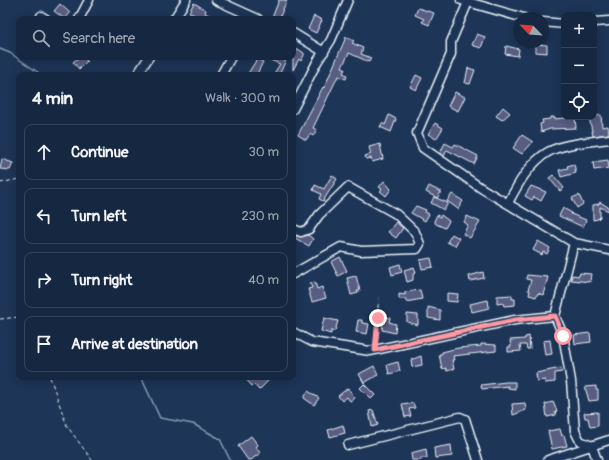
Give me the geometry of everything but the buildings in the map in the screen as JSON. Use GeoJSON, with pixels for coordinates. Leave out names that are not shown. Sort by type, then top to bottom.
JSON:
{"type":"FeatureCollection","features":[{"type":"Feature","properties":{"kind":"street"},"geometry":{"type":"LineString","coordinates":[[80,16],[89,0]]}},
{"type":"Feature","properties":{"kind":"street"},"geometry":{"type":"LineString","coordinates":[[176,16],[186,0]]}},
{"type":"Feature","properties":{"kind":"street"},"geometry":{"type":"LineString","coordinates":[[216,0],[251,16]]}},
{"type":"Feature","properties":{"kind":"street"},"geometry":{"type":"LineString","coordinates":[[296,103],[324,52],[348,0]]}},
{"type":"Feature","properties":{"kind":"street"},"geometry":{"type":"LineString","coordinates":[[513,15],[464,1],[451,42],[451,54],[417,133],[423,148],[446,166],[574,243],[609,250]]}},
{"type":"Feature","properties":{"kind":"street"},"geometry":{"type":"LineString","coordinates":[[597,22],[609,21]]}},
{"type":"Feature","properties":{"kind":"street"},"geometry":{"type":"LineString","coordinates":[[549,23],[561,24]]}},
{"type":"Feature","properties":{"kind":"street"},"geometry":{"type":"LineString","coordinates":[[296,35],[324,52]]}},
{"type":"Feature","properties":{"kind":"street"},"geometry":{"type":"LineString","coordinates":[[139,72],[147,60]]}},
{"type":"Feature","properties":{"kind":"street"},"geometry":{"type":"LineString","coordinates":[[223,72],[230,60]]}},
{"type":"Feature","properties":{"kind":"street"},"geometry":{"type":"LineString","coordinates":[[508,203],[517,186],[530,169],[548,152],[559,148],[609,139]]}},
{"type":"Feature","properties":{"kind":"street"},"geometry":{"type":"LineString","coordinates":[[296,230],[301,232],[309,230],[319,215],[348,187],[396,214],[415,232],[420,240],[418,247],[415,249],[361,251],[341,247],[296,272]]}},
{"type":"Feature","properties":{"kind":"street"},"geometry":{"type":"LineString","coordinates":[[574,243],[555,316],[563,336],[570,373],[575,431],[580,441],[592,446],[597,460]]}},
{"type":"Feature","properties":{"kind":"street"},"geometry":{"type":"LineString","coordinates":[[296,334],[312,342],[349,349],[370,351],[515,320],[555,316]]}},
{"type":"Feature","properties":{"kind":"street"},"geometry":{"type":"LineString","coordinates":[[348,445],[460,418],[466,419],[478,460]]}},
{"type":"Feature","properties":{"kind":"street"},"geometry":{"type":"LineString","coordinates":[[551,459],[609,440]]}},
{"type":"Feature","properties":{"kind":"path"},"geometry":{"type":"LineString","coordinates":[[0,183],[16,180]]}},
{"type":"Feature","properties":{"kind":"path"},"geometry":{"type":"LineString","coordinates":[[375,350],[379,295]]}},
{"type":"Feature","properties":{"kind":"path"},"geometry":{"type":"LineString","coordinates":[[0,319],[16,317]]}},
{"type":"Feature","properties":{"kind":"path"},"geometry":{"type":"LineString","coordinates":[[51,380],[67,426],[92,460]]}},
{"type":"Feature","properties":{"kind":"waterway"},"geometry":{"type":"LineString","coordinates":[[0,49],[16,57]]}},
{"type":"Feature","properties":{"kind":"waterway"},"geometry":{"type":"LineString","coordinates":[[20,60],[38,72]]}},
{"type":"Feature","properties":{"kind":"waterway"},"geometry":{"type":"LineString","coordinates":[[142,380],[160,418],[193,424],[220,439],[230,460]]}},
{"type":"Feature","properties":{"kind":"route"},"geometry":{"type":"LineString","coordinates":[[378,318],[375,350],[515,320],[555,316],[563,336]]}}]}
